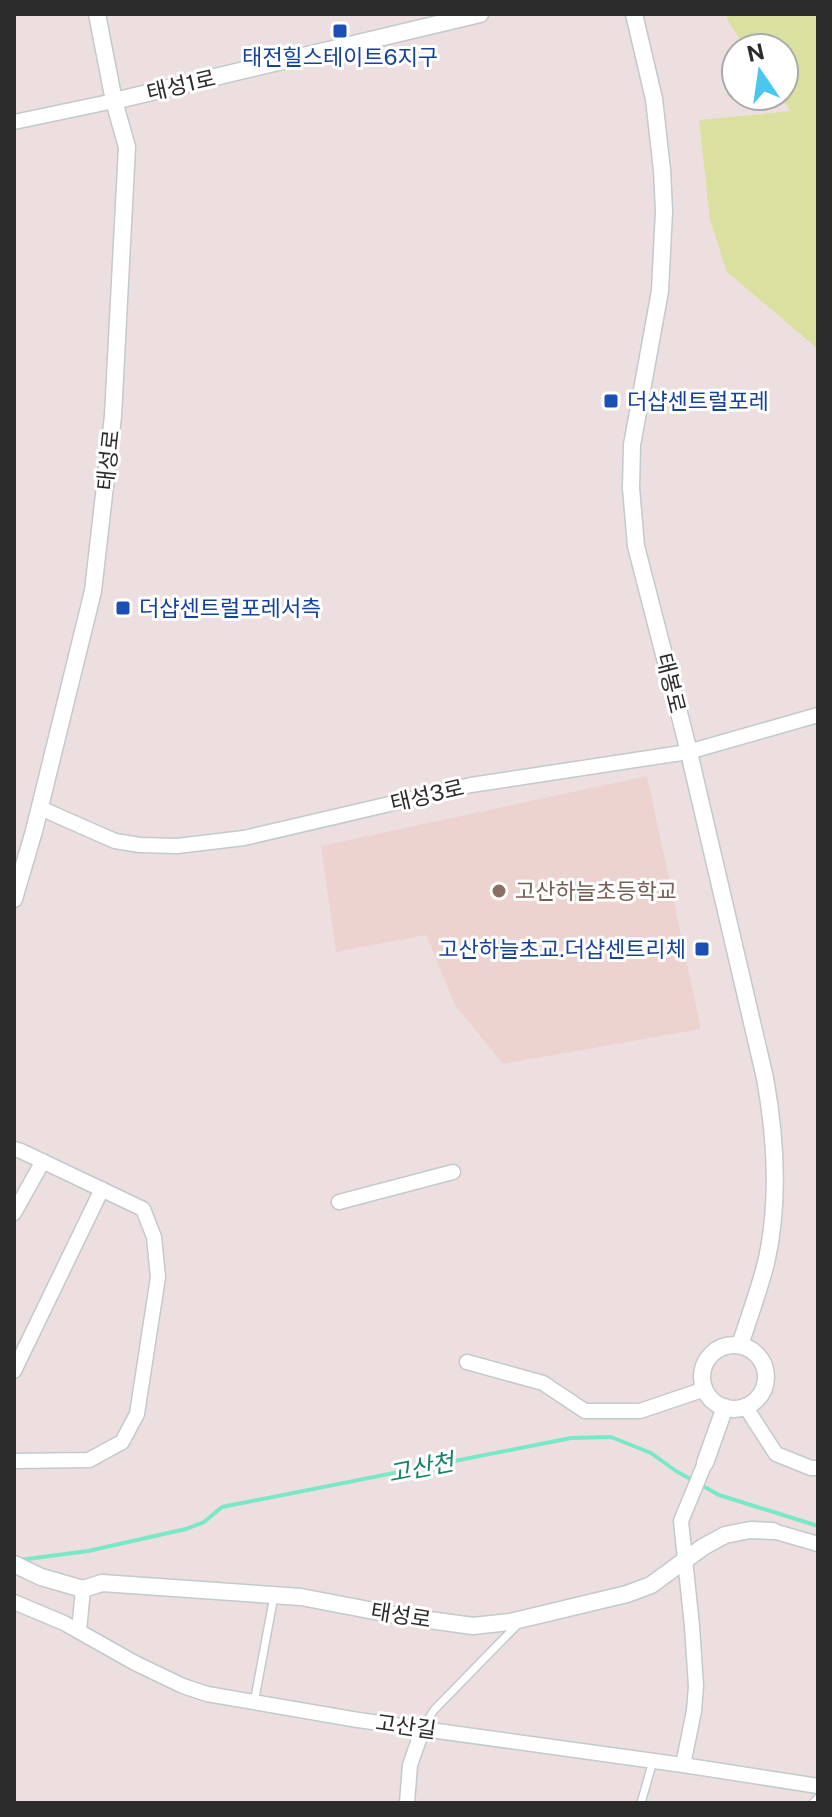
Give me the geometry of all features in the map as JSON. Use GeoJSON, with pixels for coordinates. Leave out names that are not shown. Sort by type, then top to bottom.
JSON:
{"type":"FeatureCollection","features":[{"type":"Feature","properties":{"kind":"street","name":"태성로"},"geometry":{"type":"LineString","coordinates":[[14,899],[40,808],[93,591],[113,416],[127,147],[114,101],[97,14]]}},
{"type":"Feature","properties":{"kind":"street","name":"태성1로"},"geometry":{"type":"LineString","coordinates":[[114,101],[480,14]]}},
{"type":"Feature","properties":{"kind":"street","name":"태봉로"},"geometry":{"type":"LineString","coordinates":[[634,14],[654,99],[664,211],[660,291],[632,445],[631,488],[636,546],[688,752],[772,1117],[775,1194],[772,1228],[765,1265],[740,1345]]}},
{"type":"Feature","properties":{"kind":"street"},"geometry":{"type":"LineString","coordinates":[[14,122],[114,101]]}},
{"type":"Feature","properties":{"kind":"street","name":"태성3로"},"geometry":{"type":"LineString","coordinates":[[40,808],[115,841],[140,845],[177,846],[244,838],[471,785],[688,752],[818,715]]}},
{"type":"Feature","properties":{"kind":"street"},"geometry":{"type":"LineString","coordinates":[[14,1149],[143,1209],[154,1237],[158,1277],[137,1414],[122,1442],[89,1460],[14,1461]]}},
{"type":"Feature","properties":{"kind":"street"},"geometry":{"type":"LineString","coordinates":[[14,1213],[43,1161]]}},
{"type":"Feature","properties":{"kind":"street"},"geometry":{"type":"LineString","coordinates":[[339,1202],[453,1172]]}},
{"type":"Feature","properties":{"kind":"street"},"geometry":{"type":"LineString","coordinates":[[14,1371],[102,1189]]}},
{"type":"Feature","properties":{"kind":"street"},"geometry":{"type":"LineString","coordinates":[[740,1345],[757,1355],[763,1364],[765,1384],[754,1401],[745,1406],[725,1407],[715,1402],[705,1389],[702,1374],[711,1354],[720,1348],[740,1345]]}},
{"type":"Feature","properties":{"kind":"street"},"geometry":{"type":"LineString","coordinates":[[467,1362],[543,1383],[585,1411],[640,1411],[705,1389]]}},
{"type":"Feature","properties":{"kind":"street"},"geometry":{"type":"LineString","coordinates":[[745,1406],[776,1454],[818,1468]]}},
{"type":"Feature","properties":{"kind":"street"},"geometry":{"type":"LineString","coordinates":[[683,1765],[696,1686],[681,1521],[725,1407]]}},
{"type":"Feature","properties":{"kind":"street","name":"태성로"},"geometry":{"type":"LineString","coordinates":[[14,1564],[41,1577],[83,1589],[102,1583],[301,1597],[473,1626],[522,1619],[627,1594],[651,1585],[725,1535],[750,1530],[773,1531]]}},
{"type":"Feature","properties":{"kind":"street"},"geometry":{"type":"LineString","coordinates":[[773,1531],[818,1544]]}},
{"type":"Feature","properties":{"kind":"street"},"geometry":{"type":"LineString","coordinates":[[79,1631],[83,1589]]}},
{"type":"Feature","properties":{"kind":"street","name":"고산길"},"geometry":{"type":"LineString","coordinates":[[14,1602],[79,1631],[183,1686],[207,1694],[818,1786]]}},
{"type":"Feature","properties":{"kind":"street"},"geometry":{"type":"LineString","coordinates":[[407,1803],[410,1765],[423,1728]]}},
{"type":"Feature","properties":{"kind":"lane"},"geometry":{"type":"LineString","coordinates":[[254,1703],[274,1596]]}},
{"type":"Feature","properties":{"kind":"lane"},"geometry":{"type":"LineString","coordinates":[[423,1728],[434,1710],[522,1619]]}},
{"type":"Feature","properties":{"kind":"lane"},"geometry":{"type":"LineString","coordinates":[[641,1803],[653,1761]]}},
{"type":"Feature","properties":{"kind":"lane"},"geometry":{"type":"LineString","coordinates":[[813,1803],[818,1798]]}},
{"type":"Feature","properties":{"kind":"shaded area","name":"고산하늘초등학교"},"geometry":{"type":"Polygon","coordinates":[[[647,776],[701,1029],[503,1064],[455,1005],[426,935],[336,952],[321,846],[647,776]]]}},
{"type":"Feature","properties":{"kind":"green space"},"geometry":{"type":"Polygon","coordinates":[[[726,14],[818,14],[818,349],[727,272],[710,220],[699,120],[800,112],[800,32],[735,32],[726,14]]]}},
{"type":"Feature","properties":{"kind":"waterway","name":"고산천"},"geometry":{"type":"LineString","coordinates":[[20,1560],[88,1551],[186,1529],[204,1522],[222,1507],[571,1438],[611,1437],[651,1453],[719,1495],[818,1526]]}},
{"type":"Feature","properties":{"kind":"place","name":"태전힐스테이트6지구"},"geometry":{"type":"Point","coordinates":[340,31]}},
{"type":"Feature","properties":{"kind":"place","name":"더샵센트럴포레"},"geometry":{"type":"Point","coordinates":[611,401]}},
{"type":"Feature","properties":{"kind":"place","name":"더샵센트럴포레서측"},"geometry":{"type":"Point","coordinates":[123,608]}},
{"type":"Feature","properties":{"kind":"place","name":"고산하늘초등학교"},"geometry":{"type":"Point","coordinates":[499,891]}},
{"type":"Feature","properties":{"kind":"place","name":"고산하늘초교.더샵센트리체"},"geometry":{"type":"Point","coordinates":[702,949]}}]}
